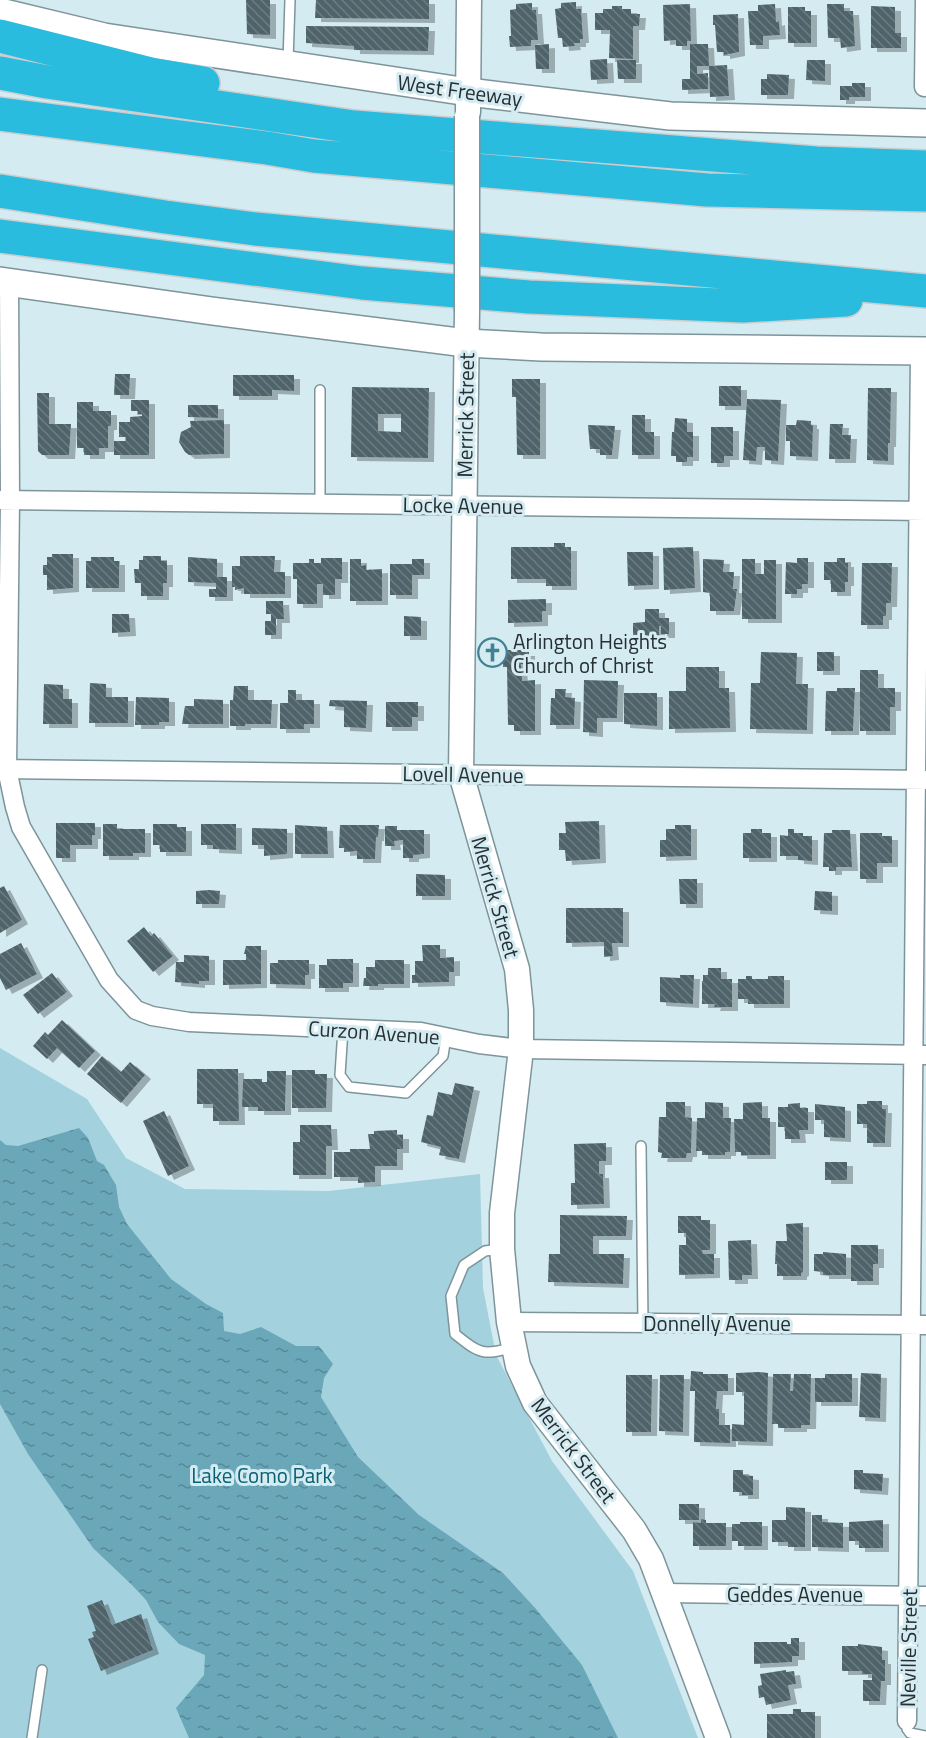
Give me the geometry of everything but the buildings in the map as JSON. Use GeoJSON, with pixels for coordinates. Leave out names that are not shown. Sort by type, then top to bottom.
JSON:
{"type":"FeatureCollection","features":[{"type":"Feature","properties":{"kind":"highway"},"geometry":{"type":"LineString","coordinates":[[5,16],[151,74],[339,110],[418,132]]}},
{"type":"Feature","properties":{"kind":"highway"},"geometry":{"type":"LineString","coordinates":[[0,73],[47,82],[354,127],[816,163],[926,167]]}},
{"type":"Feature","properties":{"kind":"highway"},"geometry":{"type":"LineString","coordinates":[[0,114],[350,159],[707,190],[926,195]]}},
{"type":"Feature","properties":{"kind":"highway"},"geometry":{"type":"LineString","coordinates":[[0,191],[255,229],[926,293]]}},
{"type":"Feature","properties":{"kind":"highway"},"geometry":{"type":"LineString","coordinates":[[0,236],[362,283],[529,297],[743,306],[926,293]]}},
{"type":"Feature","properties":{"kind":"main road","name":"West Freeway"},"geometry":{"type":"LineString","coordinates":[[5,16],[104,37],[288,65],[468,104],[670,116],[926,123]]}},
{"type":"Feature","properties":{"kind":"main road"},"geometry":{"type":"LineString","coordinates":[[5,282],[466,343],[542,347],[923,351]]}},
{"type":"Feature","properties":{"kind":"street","name":"Merrick Street"},"geometry":{"type":"LineString","coordinates":[[469,0],[461,774],[517,969],[521,1011],[521,1049],[505,1179],[502,1248],[509,1322],[518,1366],[535,1403],[634,1530],[651,1559],[718,1738]]}},
{"type":"Feature","properties":{"kind":"street"},"geometry":{"type":"LineString","coordinates":[[924,87],[925,0]]}},
{"type":"Feature","properties":{"kind":"street","name":"Curzon Avenue"},"geometry":{"type":"LineString","coordinates":[[5,282],[4,769],[21,827],[109,980],[136,1011],[189,1022],[422,1032],[521,1049],[920,1055]]}},
{"type":"Feature","properties":{"kind":"street","name":"Neville Street"},"geometry":{"type":"LineString","coordinates":[[907,1721],[917,1595],[923,351]]}},
{"type":"Feature","properties":{"kind":"street","name":"Locke Avenue"},"geometry":{"type":"LineString","coordinates":[[5,500],[922,511]]}},
{"type":"Feature","properties":{"kind":"street","name":"Lovell Avenue"},"geometry":{"type":"LineString","coordinates":[[4,769],[921,780]]}},
{"type":"Feature","properties":{"kind":"street","name":"Donnelly Avenue"},"geometry":{"type":"LineString","coordinates":[[509,1322],[918,1325]]}},
{"type":"Feature","properties":{"kind":"street","name":"Geddes Avenue"},"geometry":{"type":"LineString","coordinates":[[664,1593],[917,1595]]}},
{"type":"Feature","properties":{"kind":"lane"},"geometry":{"type":"LineString","coordinates":[[288,65],[290,0]]}},
{"type":"Feature","properties":{"kind":"lane"},"geometry":{"type":"LineString","coordinates":[[320,390],[320,504]]}},
{"type":"Feature","properties":{"kind":"lane"},"geometry":{"type":"LineString","coordinates":[[343,1029],[340,1075],[349,1087],[406,1094],[443,1056],[446,1037]]}},
{"type":"Feature","properties":{"kind":"lane"},"geometry":{"type":"LineString","coordinates":[[641,1146],[643,1323]]}},
{"type":"Feature","properties":{"kind":"lane"},"geometry":{"type":"LineString","coordinates":[[502,1248],[484,1251],[464,1265],[451,1296],[455,1334],[475,1350],[492,1354],[514,1347]]}},
{"type":"Feature","properties":{"kind":"lane"},"geometry":{"type":"LineString","coordinates":[[32,1738],[42,1670]]}},
{"type":"Feature","properties":{"kind":"lane"},"geometry":{"type":"LineString","coordinates":[[907,1721],[907,1729],[910,1733],[926,1736]]}},
{"type":"Feature","properties":{"kind":"green space","name":"Lake Como Park"},"geometry":{"type":"Polygon","coordinates":[[[0,1048],[87,1099],[126,1158],[185,1189],[329,1191],[480,1174],[483,1288],[496,1355],[552,1461],[633,1571],[698,1738],[0,1738],[0,1048]]]}},
{"type":"Feature","properties":{"kind":"water"},"geometry":{"type":"Polygon","coordinates":[[[79,1128],[88,1138],[97,1161],[104,1165],[116,1185],[119,1207],[127,1224],[171,1279],[223,1313],[224,1331],[240,1334],[261,1327],[296,1346],[319,1346],[333,1364],[324,1378],[321,1397],[358,1457],[419,1515],[503,1573],[582,1665],[618,1738],[189,1738],[176,1708],[204,1675],[205,1655],[179,1644],[158,1622],[146,1600],[93,1548],[28,1454],[0,1404],[0,1140],[6,1145],[18,1146],[79,1128]]]}},
{"type":"Feature","properties":{"kind":"place","name":"Arlington Heights Church of Christ"},"geometry":{"type":"Point","coordinates":[492,653]}}]}
